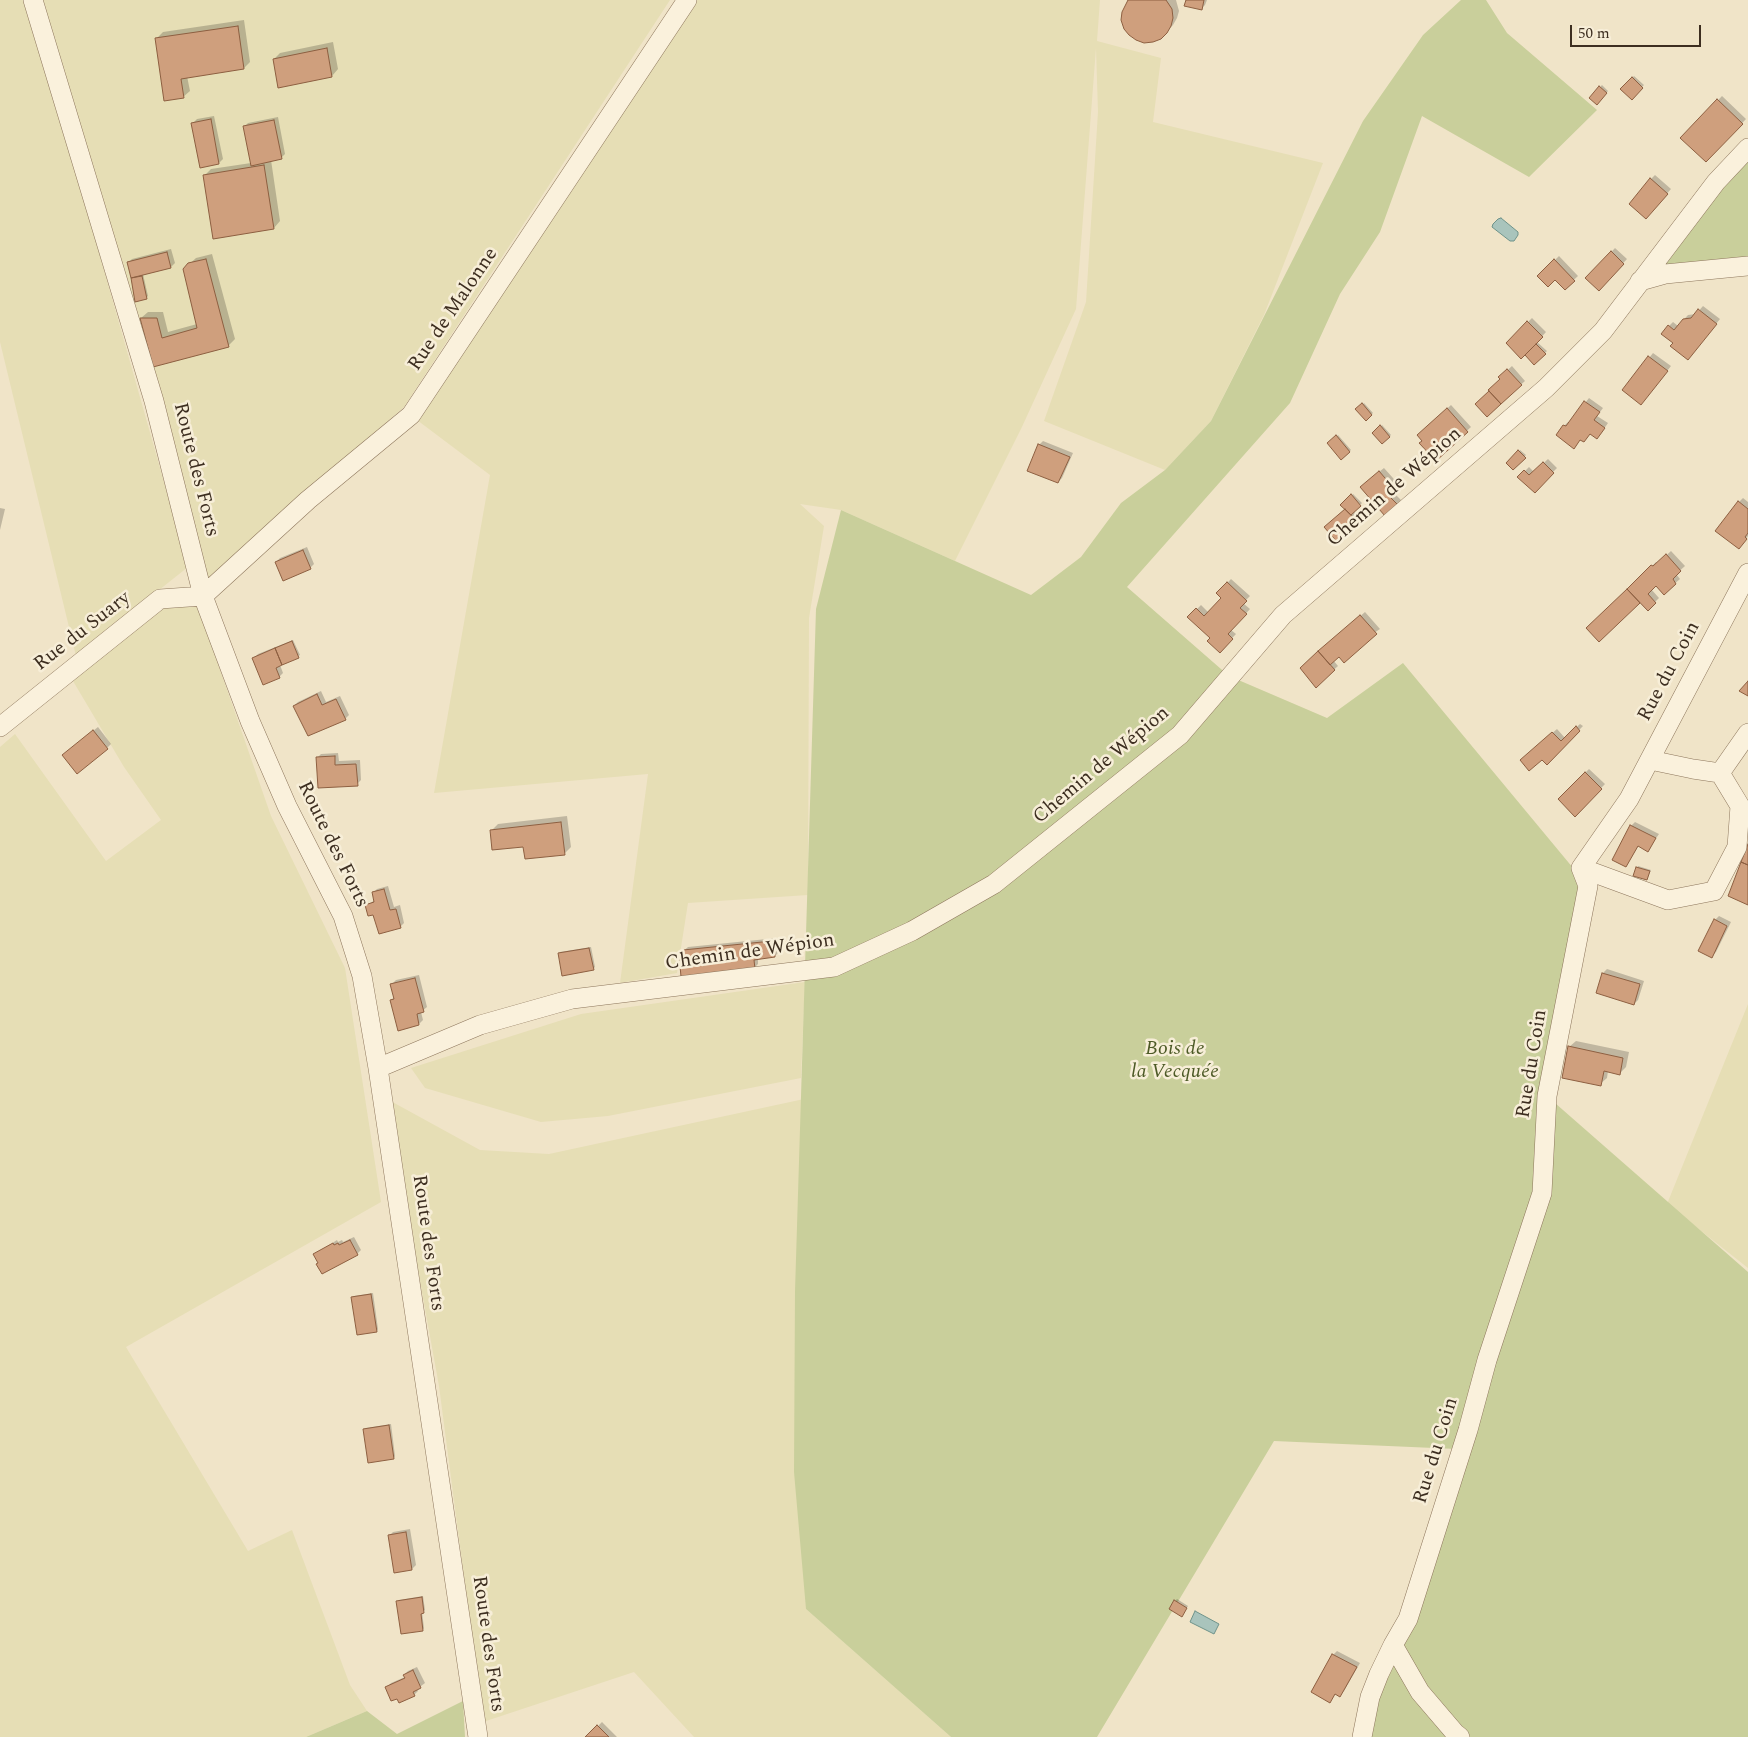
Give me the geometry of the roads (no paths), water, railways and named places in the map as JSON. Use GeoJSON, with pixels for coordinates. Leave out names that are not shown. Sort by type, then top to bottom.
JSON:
{"type":"FeatureCollection","features":[{"type":"Feature","properties":{"kind":"street","name":"Route des Forts"},"geometry":{"type":"LineString","coordinates":[[33,0],[154,401],[203,596],[250,721],[287,806],[342,916],[362,976],[378,1068],[478,1737]]}},
{"type":"Feature","properties":{"kind":"street","name":"Rue de Malonne"},"geometry":{"type":"LineString","coordinates":[[203,596],[308,500],[411,415],[687,0]]}},
{"type":"Feature","properties":{"kind":"street","name":"Chemin de Wépion"},"geometry":{"type":"LineString","coordinates":[[378,1068],[480,1025],[572,999],[834,968],[912,931],[994,884],[1180,735],[1283,615],[1546,388],[1602,331],[1716,182],[1748,148]]}},
{"type":"Feature","properties":{"kind":"street"},"geometry":{"type":"LineString","coordinates":[[1640,281],[1665,274],[1748,266]]}},
{"type":"Feature","properties":{"kind":"street","name":"Rue du Coin"},"geometry":{"type":"LineString","coordinates":[[1362,1737],[1370,1697],[1393,1645],[1408,1619],[1468,1430],[1487,1360],[1542,1193],[1547,1096],[1588,886],[1581,868],[1629,799],[1748,573]]}},
{"type":"Feature","properties":{"kind":"street","name":"Rue du Suary"},"geometry":{"type":"LineString","coordinates":[[0,727],[160,599],[203,596]]}},
{"type":"Feature","properties":{"kind":"street"},"geometry":{"type":"LineString","coordinates":[[1720,773],[1748,733]]}},
{"type":"Feature","properties":{"kind":"street"},"geometry":{"type":"LineString","coordinates":[[1650,760],[1693,770],[1720,773]]}},
{"type":"Feature","properties":{"kind":"street"},"geometry":{"type":"LineString","coordinates":[[1581,868],[1668,900],[1714,891],[1738,847],[1740,806],[1720,773]]}},
{"type":"Feature","properties":{"kind":"street"},"geometry":{"type":"LineString","coordinates":[[1393,1645],[1420,1692],[1455,1734],[1460,1737]]}},
{"type":"Feature","properties":{"kind":"water"},"geometry":{"type":"Polygon","coordinates":[[[1501,218],[1518,232],[1514,241],[1510,241],[1492,227],[1501,218]]]}},
{"type":"Feature","properties":{"kind":"water"},"geometry":{"type":"Polygon","coordinates":[[[1195,1611],[1219,1624],[1214,1634],[1190,1622],[1195,1611]]]}},
{"type":"Feature","properties":{"kind":"park label","name":"Bois de la Vecquée"},"geometry":{"type":"Point","coordinates":[1175,1062]}}]}
